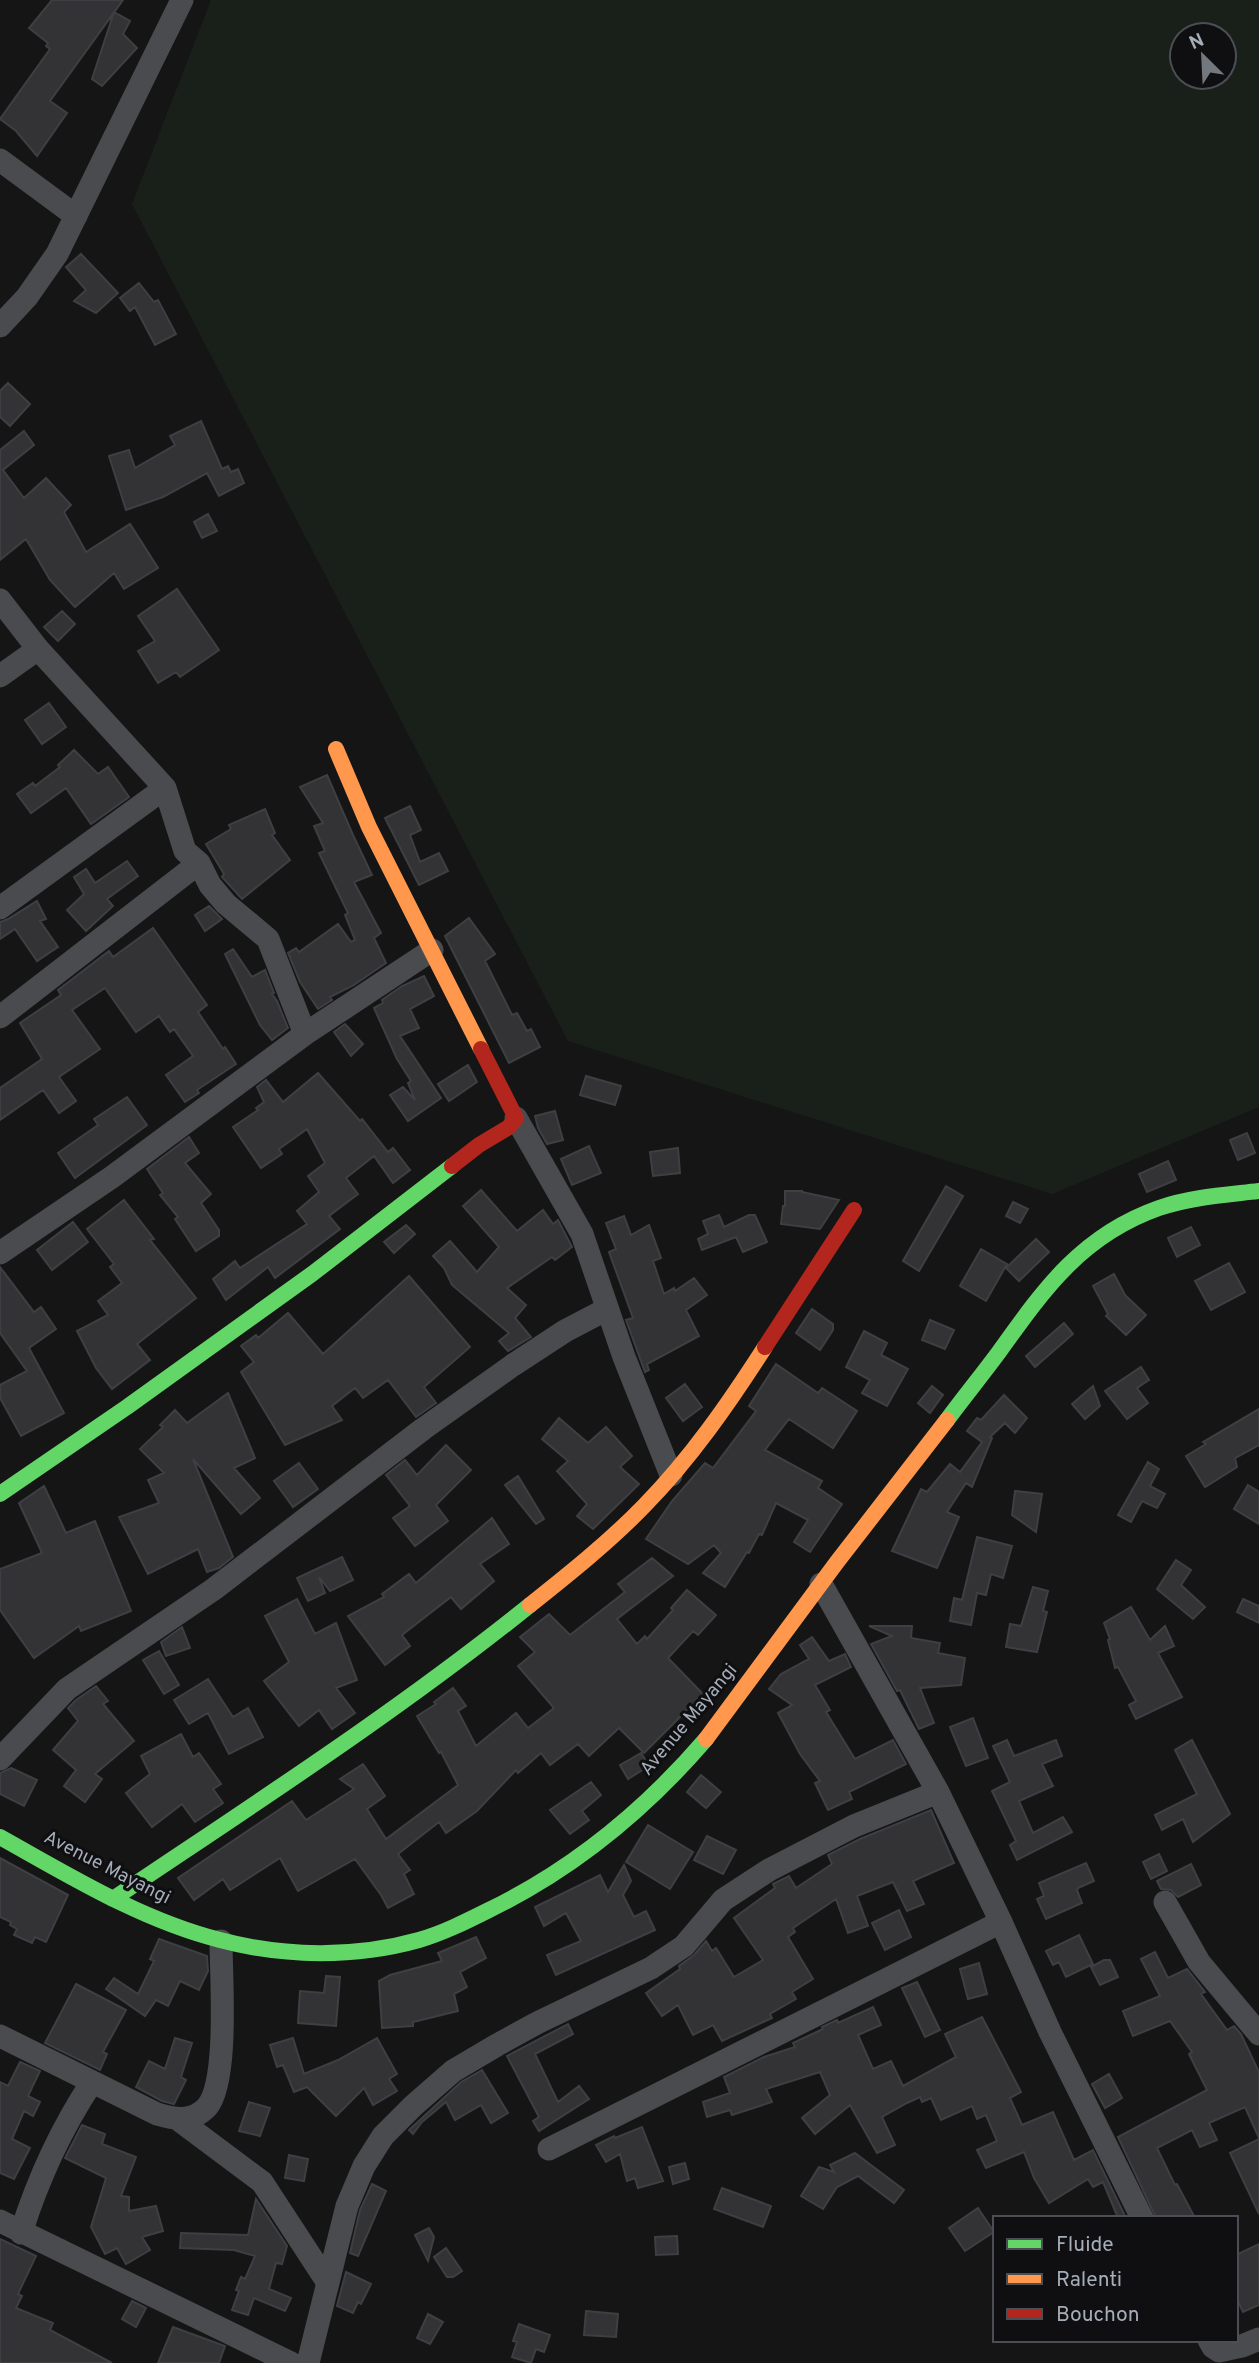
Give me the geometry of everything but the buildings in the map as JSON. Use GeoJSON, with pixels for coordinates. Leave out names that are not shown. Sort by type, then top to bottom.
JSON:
{"type":"FeatureCollection","features":[{"type":"Feature","properties":{"kind":"street"},"geometry":{"type":"LineString","coordinates":[[0,326],[27,297],[57,254],[181,0]]}},
{"type":"Feature","properties":{"kind":"street"},"geometry":{"type":"LineString","coordinates":[[0,160],[76,216]]}},
{"type":"Feature","properties":{"kind":"street"},"geometry":{"type":"LineString","coordinates":[[0,600],[38,649],[166,788],[185,851],[200,863],[210,885],[226,904],[268,939],[305,1034]]}},
{"type":"Feature","properties":{"kind":"street"},"geometry":{"type":"LineString","coordinates":[[0,676],[38,649]]}},
{"type":"Feature","properties":{"kind":"street"},"geometry":{"type":"LineString","coordinates":[[336,749],[369,827],[516,1118],[582,1234],[607,1309],[671,1475]]}},
{"type":"Feature","properties":{"kind":"street"},"geometry":{"type":"LineString","coordinates":[[0,908],[166,788]]}},
{"type":"Feature","properties":{"kind":"street"},"geometry":{"type":"LineString","coordinates":[[0,1017],[200,863]]}},
{"type":"Feature","properties":{"kind":"street"},"geometry":{"type":"LineString","coordinates":[[0,1253],[112,1177],[305,1034],[432,950]]}},
{"type":"Feature","properties":{"kind":"street"},"geometry":{"type":"LineString","coordinates":[[0,1494],[312,1275],[479,1145],[509,1127],[516,1118]]}},
{"type":"Feature","properties":{"kind":"street","name":"Avenue Mayangi"},"geometry":{"type":"LineString","coordinates":[[0,1837],[113,1899],[221,1941],[308,1953],[383,1947],[444,1931],[491,1910],[529,1890],[599,1844],[649,1801],[682,1766],[723,1718],[821,1584],[1057,1274],[1102,1238],[1153,1210],[1189,1199],[1259,1191]]}},
{"type":"Feature","properties":{"kind":"street"},"geometry":{"type":"LineString","coordinates":[[113,1899],[324,1758],[498,1631],[590,1557],[645,1505],[722,1414],[854,1210]]}},
{"type":"Feature","properties":{"kind":"street"},"geometry":{"type":"LineString","coordinates":[[0,1759],[67,1689],[214,1589],[424,1429],[513,1365],[565,1331],[607,1309]]}},
{"type":"Feature","properties":{"kind":"street"},"geometry":{"type":"LineString","coordinates":[[821,1584],[938,1792],[1001,1922],[1050,2032],[1141,2216]]}},
{"type":"Feature","properties":{"kind":"street"},"geometry":{"type":"LineString","coordinates":[[308,2363],[347,2206],[364,2166],[383,2136],[413,2106],[453,2071],[537,2023],[651,1968],[684,1946],[723,1900],[769,1870],[854,1826],[938,1792]]}},
{"type":"Feature","properties":{"kind":"street"},"geometry":{"type":"LineString","coordinates":[[1165,1902],[1199,1962],[1259,2035]]}},
{"type":"Feature","properties":{"kind":"street"},"geometry":{"type":"LineString","coordinates":[[549,2149],[1001,1922]]}},
{"type":"Feature","properties":{"kind":"street"},"geometry":{"type":"LineString","coordinates":[[179,2120],[206,2107],[216,2086],[221,2054],[221,1941]]}},
{"type":"Feature","properties":{"kind":"street"},"geometry":{"type":"LineString","coordinates":[[0,2036],[157,2114],[179,2120],[262,2182],[328,2283]]}},
{"type":"Feature","properties":{"kind":"street"},"geometry":{"type":"LineString","coordinates":[[21,2232],[46,2164],[92,2082]]}},
{"type":"Feature","properties":{"kind":"street"},"geometry":{"type":"LineString","coordinates":[[0,2221],[291,2363]]}},
{"type":"Feature","properties":{"kind":"street"},"geometry":{"type":"LineString","coordinates":[[1210,2342],[1219,2351],[1253,2346]]}},
{"type":"Feature","properties":{"kind":"shaded area"},"geometry":{"type":"Polygon","coordinates":[[[211,0],[1259,0],[1259,1107],[1052,1194],[568,1041],[132,204],[211,0]]]}},
{"type":"Feature","properties":{"kind":"traffic: fast"},"geometry":{"type":"LineString","coordinates":[[0,1494],[312,1274],[452,1166]]}},
{"type":"Feature","properties":{"kind":"traffic: fast"},"geometry":{"type":"LineString","coordinates":[[947,1420],[1049,1286],[1086,1249],[1132,1219],[1159,1208],[1183,1201],[1259,1191]]}},
{"type":"Feature","properties":{"kind":"traffic: fast"},"geometry":{"type":"LineString","coordinates":[[113,1899],[377,1720],[530,1605]]}},
{"type":"Feature","properties":{"kind":"traffic: fast"},"geometry":{"type":"LineString","coordinates":[[0,1837],[134,1909],[220,1940],[294,1952],[370,1950],[419,1940],[445,1931],[548,1877],[632,1814],[706,1739]]}},
{"type":"Feature","properties":{"kind":"traffic: slow"},"geometry":{"type":"LineString","coordinates":[[336,749],[369,827],[481,1049]]}},
{"type":"Feature","properties":{"kind":"traffic: slow"},"geometry":{"type":"LineString","coordinates":[[530,1605],[603,1545],[661,1488],[709,1429],[765,1347]]}},
{"type":"Feature","properties":{"kind":"traffic: slow"},"geometry":{"type":"LineString","coordinates":[[706,1739],[837,1562],[947,1420]]}},
{"type":"Feature","properties":{"kind":"traffic: jam"},"geometry":{"type":"LineString","coordinates":[[452,1166],[509,1127],[516,1118],[481,1049]]}},
{"type":"Feature","properties":{"kind":"traffic: jam"},"geometry":{"type":"LineString","coordinates":[[765,1347],[854,1210]]}}]}
